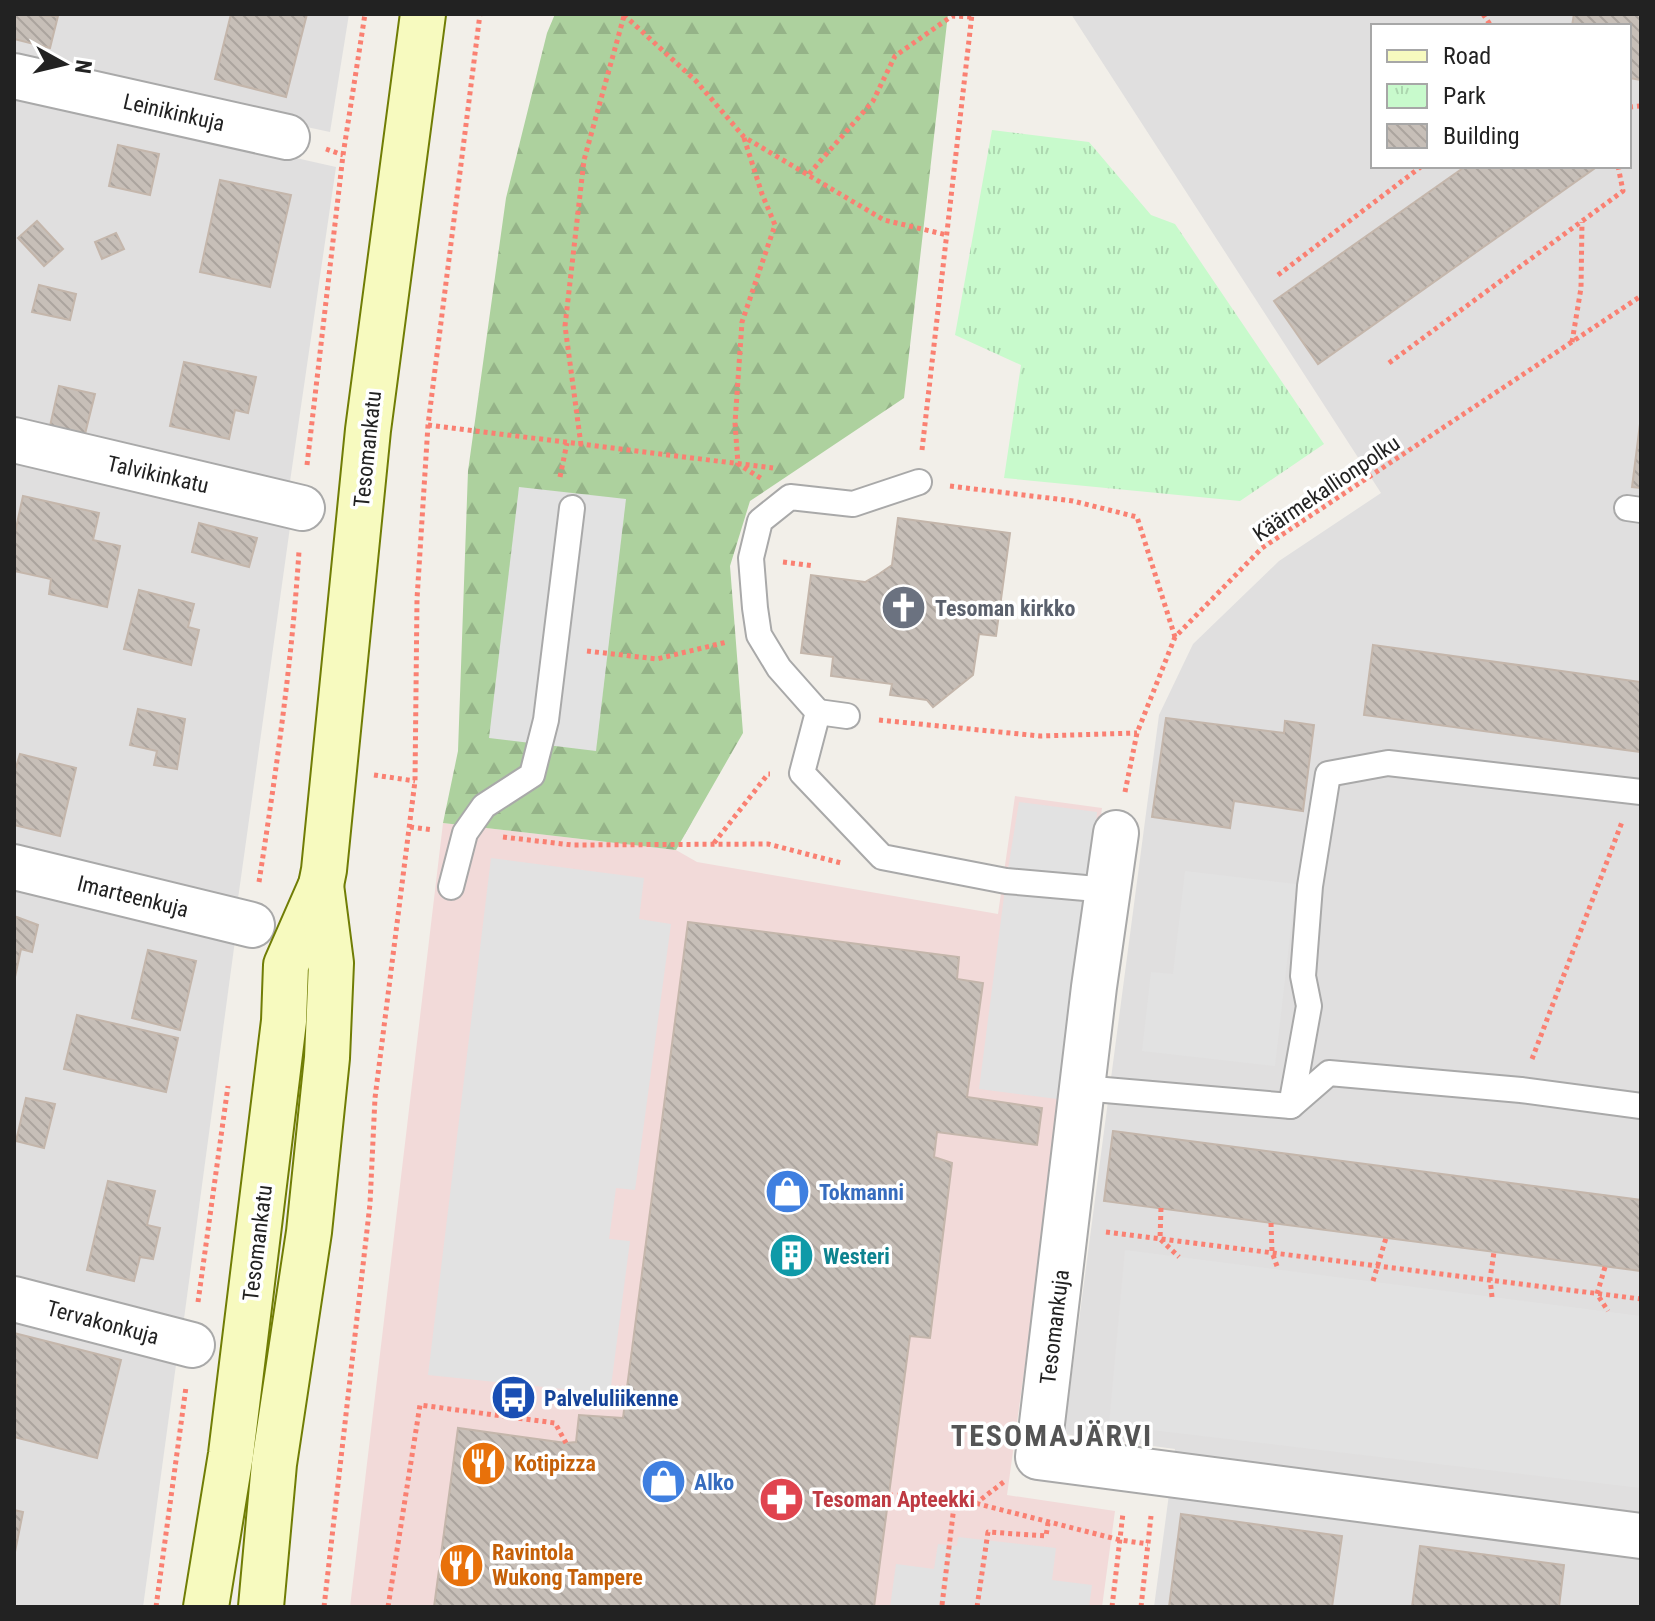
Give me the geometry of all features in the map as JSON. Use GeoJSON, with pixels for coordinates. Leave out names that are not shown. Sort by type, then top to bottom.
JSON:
{"type":"FeatureCollection","features":[{"type":"Feature","properties":{"kind":"main road","name":"Tesomankatu"},"geometry":{"type":"LineString","coordinates":[[261,1607],[274,1464],[309,1232],[327,1058],[331,963],[321,885],[368,430],[423,14]]}},
{"type":"Feature","properties":{"kind":"main road","name":"Tesomankatu"},"geometry":{"type":"LineString","coordinates":[[206,1607],[240,1384],[284,1021],[286,965],[321,885]]}},
{"type":"Feature","properties":{"kind":"street","name":"Leinikinkuja"},"geometry":{"type":"LineString","coordinates":[[14,76],[287,137]]}},
{"type":"Feature","properties":{"kind":"street","name":"Talvikinkatu"},"geometry":{"type":"LineString","coordinates":[[14,440],[302,508]]}},
{"type":"Feature","properties":{"kind":"street","name":"Tesomankuja"},"geometry":{"type":"LineString","coordinates":[[1116,833],[1038,1457],[1641,1536]]}},
{"type":"Feature","properties":{"kind":"street","name":"Imarteenkuja"},"geometry":{"type":"LineString","coordinates":[[14,867],[252,925]]}},
{"type":"Feature","properties":{"kind":"street","name":"Tervakonkuja"},"geometry":{"type":"LineString","coordinates":[[14,1299],[192,1345]]}},
{"type":"Feature","properties":{"kind":"lane"},"geometry":{"type":"LineString","coordinates":[[847,716],[818,712],[779,668],[759,635],[751,558],[760,521],[790,497],[853,504],[919,482]]}},
{"type":"Feature","properties":{"kind":"lane"},"geometry":{"type":"LineString","coordinates":[[451,887],[465,833],[484,806],[532,775],[546,720],[572,508]]}},
{"type":"Feature","properties":{"kind":"lane"},"geometry":{"type":"LineString","coordinates":[[818,712],[802,773],[882,857],[1006,881],[1108,890]]}},
{"type":"Feature","properties":{"kind":"lane"},"geometry":{"type":"LineString","coordinates":[[1291,1106],[1309,1006],[1303,976],[1305,946],[1310,886],[1328,774],[1388,763],[1637,791]]}},
{"type":"Feature","properties":{"kind":"lane"},"geometry":{"type":"LineString","coordinates":[[1082,1088],[1291,1106],[1329,1073],[1521,1090],[1641,1106]]}},
{"type":"Feature","properties":{"kind":"path"},"geometry":{"type":"LineString","coordinates":[[252,925],[292,653],[302,508],[343,155],[365,14]]}},
{"type":"Feature","properties":{"kind":"path"},"geometry":{"type":"LineString","coordinates":[[324,1607],[370,1204],[380,1053],[415,781],[417,599],[428,425],[480,14]]}},
{"type":"Feature","properties":{"kind":"path"},"geometry":{"type":"LineString","coordinates":[[581,445],[565,326],[584,160],[624,15],[696,81],[744,137],[884,220],[947,235]]}},
{"type":"Feature","properties":{"kind":"path"},"geometry":{"type":"LineString","coordinates":[[809,174],[873,101],[895,56],[952,16],[972,16],[919,482]]}},
{"type":"Feature","properties":{"kind":"path"},"geometry":{"type":"LineString","coordinates":[[738,464],[735,423],[742,322],[775,225],[744,137]]}},
{"type":"Feature","properties":{"kind":"path"},"geometry":{"type":"LineString","coordinates":[[1278,275],[1419,168]]}},
{"type":"Feature","properties":{"kind":"path"},"geometry":{"type":"LineString","coordinates":[[1389,363],[1623,191],[1618,168]]}},
{"type":"Feature","properties":{"kind":"path"},"geometry":{"type":"LineString","coordinates":[[1572,343],[1581,288],[1582,222]]}},
{"type":"Feature","properties":{"kind":"path","name":"Käärmekallionpolku"},"geometry":{"type":"LineString","coordinates":[[1116,833],[1137,733],[1175,637],[1262,548],[1641,296]]}},
{"type":"Feature","properties":{"kind":"path"},"geometry":{"type":"LineString","coordinates":[[787,563],[814,566]]}},
{"type":"Feature","properties":{"kind":"path"},"geometry":{"type":"LineString","coordinates":[[554,647],[657,659],[759,635]]}},
{"type":"Feature","properties":{"kind":"path"},"geometry":{"type":"LineString","coordinates":[[847,716],[1040,736],[1137,733]]}},
{"type":"Feature","properties":{"kind":"path"},"geometry":{"type":"LineString","coordinates":[[713,843],[768,774],[802,773]]}},
{"type":"Feature","properties":{"kind":"path"},"geometry":{"type":"LineString","coordinates":[[1521,1090],[1637,791]]}},
{"type":"Feature","properties":{"kind":"path"},"geometry":{"type":"LineString","coordinates":[[410,827],[572,845],[768,844],[836,864],[882,857]]}},
{"type":"Feature","properties":{"kind":"path"},"geometry":{"type":"LineString","coordinates":[[156,1607],[230,1075]]}},
{"type":"Feature","properties":{"kind":"path"},"geometry":{"type":"LineString","coordinates":[[1161,1208],[1160,1239],[1179,1257]]}},
{"type":"Feature","properties":{"kind":"path"},"geometry":{"type":"LineString","coordinates":[[1271,1223],[1272,1252],[1278,1269]]}},
{"type":"Feature","properties":{"kind":"path"},"geometry":{"type":"LineString","coordinates":[[1066,1226],[1641,1299]]}},
{"type":"Feature","properties":{"kind":"path"},"geometry":{"type":"LineString","coordinates":[[1373,1281],[1386,1238]]}},
{"type":"Feature","properties":{"kind":"path"},"geometry":{"type":"LineString","coordinates":[[1492,1297],[1490,1279],[1494,1252]]}},
{"type":"Feature","properties":{"kind":"path"},"geometry":{"type":"LineString","coordinates":[[1605,1267],[1597,1294],[1608,1311]]}},
{"type":"Feature","properties":{"kind":"path"},"geometry":{"type":"LineString","coordinates":[[388,1607],[420,1405],[555,1423],[566,1443]]}},
{"type":"Feature","properties":{"kind":"path"},"geometry":{"type":"LineString","coordinates":[[1112,1607],[1120,1540],[1142,1470]]}},
{"type":"Feature","properties":{"kind":"path"},"geometry":{"type":"LineString","coordinates":[[1141,1607],[1148,1544],[1142,1470]]}},
{"type":"Feature","properties":{"kind":"path"},"geometry":{"type":"LineString","coordinates":[[889,1495],[955,1498],[1048,1523],[1148,1544]]}},
{"type":"Feature","properties":{"kind":"path"},"geometry":{"type":"LineString","coordinates":[[942,1605],[955,1498]]}},
{"type":"Feature","properties":{"kind":"path"},"geometry":{"type":"LineString","coordinates":[[977,1607],[988,1532],[1046,1536],[1048,1523]]}},
{"type":"Feature","properties":{"kind":"shaded area"},"geometry":{"type":"Polygon","coordinates":[[[14,14],[349,14],[330,132],[14,64],[14,14]]]}},
{"type":"Feature","properties":{"kind":"shaded area"},"geometry":{"type":"Polygon","coordinates":[[[1071,14],[1641,14],[1641,1607],[1154,1607],[1175,1449],[1064,1434],[1159,715],[1193,644],[1279,561],[1381,493],[1071,14]]]}},
{"type":"Feature","properties":{"kind":"shaded area"},"geometry":{"type":"Polygon","coordinates":[[[14,94],[336,167],[288,495],[14,428],[14,94]]]}},
{"type":"Feature","properties":{"kind":"shaded area"},"geometry":{"type":"Polygon","coordinates":[[[14,452],[291,520],[236,913],[14,857],[14,452]]]}},
{"type":"Feature","properties":{"kind":"shaded area"},"geometry":{"type":"Polygon","coordinates":[[[519,487],[626,499],[596,751],[489,738],[519,487]]]}},
{"type":"Feature","properties":{"kind":"shaded area"},"geometry":{"type":"Polygon","coordinates":[[[1015,796],[1102,808],[1007,1495],[1115,1511],[1102,1607],[350,1607],[443,823],[676,850],[697,862],[998,914],[1015,796]]]}},
{"type":"Feature","properties":{"kind":"shaded area"},"geometry":{"type":"Polygon","coordinates":[[[1019,802],[1097,812],[1073,1101],[979,1089],[1019,802]]]}},
{"type":"Feature","properties":{"kind":"shaded area"},"geometry":{"type":"Polygon","coordinates":[[[491,858],[644,878],[639,919],[671,924],[635,1190],[616,1188],[609,1239],[630,1241],[610,1394],[428,1375],[491,858]]]}},
{"type":"Feature","properties":{"kind":"shaded area"},"geometry":{"type":"Polygon","coordinates":[[[1185,871],[1296,884],[1275,1066],[1142,1051],[1151,972],[1173,974],[1185,871]]]}},
{"type":"Feature","properties":{"kind":"shaded area"},"geometry":{"type":"Polygon","coordinates":[[[14,881],[236,933],[183,1326],[14,1283],[14,881]]]}},
{"type":"Feature","properties":{"kind":"shaded area"},"geometry":{"type":"Polygon","coordinates":[[[1125,1250],[1641,1316],[1641,1488],[1109,1425],[1125,1250]]]}},
{"type":"Feature","properties":{"kind":"shaded area"},"geometry":{"type":"Polygon","coordinates":[[[14,1309],[178,1350],[143,1607],[14,1607],[14,1309]]]}},
{"type":"Feature","properties":{"kind":"shaded area"},"geometry":{"type":"Polygon","coordinates":[[[958,1537],[1056,1548],[1052,1580],[1092,1585],[1089,1607],[890,1607],[896,1564],[934,1569],[938,1544],[957,1546],[958,1537]]]}},
{"type":"Feature","properties":{"kind":"green space"},"geometry":{"type":"Polygon","coordinates":[[[555,14],[948,14],[904,398],[750,501],[730,566],[743,733],[676,850],[443,823],[458,751],[468,471],[506,198],[547,33],[555,14]]]}},
{"type":"Feature","properties":{"kind":"green space"},"geometry":{"type":"Polygon","coordinates":[[[992,130],[1089,142],[1151,215],[1175,224],[1324,444],[1240,501],[1004,478],[1021,365],[955,335],[992,130]]]}},
{"type":"Feature","properties":{"kind":"building"},"geometry":{"type":"Polygon","coordinates":[[[14,14],[58,16],[50,48],[14,39],[14,14]]]}},
{"type":"Feature","properties":{"kind":"building"},"geometry":{"type":"Polygon","coordinates":[[[231,14],[307,14],[286,97],[215,79],[231,14]]]}},
{"type":"Feature","properties":{"kind":"building"},"geometry":{"type":"Polygon","coordinates":[[[1574,14],[1641,14],[1641,80],[1631,78],[1631,24],[1572,24],[1574,14]]]}},
{"type":"Feature","properties":{"kind":"building"},"geometry":{"type":"Polygon","coordinates":[[[118,145],[159,154],[150,195],[109,186],[118,145]]]}},
{"type":"Feature","properties":{"kind":"building"},"geometry":{"type":"Polygon","coordinates":[[[1463,168],[1595,168],[1318,364],[1274,301],[1463,168]]]}},
{"type":"Feature","properties":{"kind":"building"},"geometry":{"type":"Polygon","coordinates":[[[220,180],[291,195],[270,287],[200,272],[220,180]]]}},
{"type":"Feature","properties":{"kind":"building"},"geometry":{"type":"Polygon","coordinates":[[[37,221],[63,249],[44,266],[18,238],[37,221]]]}},
{"type":"Feature","properties":{"kind":"building"},"geometry":{"type":"Polygon","coordinates":[[[116,233],[124,249],[102,259],[95,242],[116,233]]]}},
{"type":"Feature","properties":{"kind":"building"},"geometry":{"type":"Polygon","coordinates":[[[39,285],[76,294],[70,320],[32,312],[39,285]]]}},
{"type":"Feature","properties":{"kind":"building"},"geometry":{"type":"Polygon","coordinates":[[[184,362],[256,377],[248,413],[235,410],[229,439],[170,426],[184,362]]]}},
{"type":"Feature","properties":{"kind":"building"},"geometry":{"type":"Polygon","coordinates":[[[59,386],[95,394],[85,434],[50,426],[59,386]]]}},
{"type":"Feature","properties":{"kind":"building"},"geometry":{"type":"Polygon","coordinates":[[[1641,416],[1641,488],[1632,487],[1641,416]]]}},
{"type":"Feature","properties":{"kind":"building"},"geometry":{"type":"Polygon","coordinates":[[[23,496],[99,513],[93,540],[120,546],[107,607],[49,594],[51,579],[14,571],[14,537],[23,496]]]}},
{"type":"Feature","properties":{"kind":"building","name":"Tesoman kirkko"},"geometry":{"type":"Polygon","coordinates":[[[898,518],[1010,533],[996,636],[979,634],[973,675],[933,707],[927,700],[890,695],[892,684],[831,676],[833,657],[801,653],[811,575],[865,582],[879,574],[892,565],[898,518]]]}},
{"type":"Feature","properties":{"kind":"building"},"geometry":{"type":"Polygon","coordinates":[[[199,523],[257,538],[249,567],[192,552],[199,523]]]}},
{"type":"Feature","properties":{"kind":"building"},"geometry":{"type":"Polygon","coordinates":[[[139,590],[194,604],[188,627],[199,630],[191,665],[124,649],[139,590]]]}},
{"type":"Feature","properties":{"kind":"building"},"geometry":{"type":"Polygon","coordinates":[[[1373,645],[1641,682],[1641,752],[1364,715],[1373,645]]]}},
{"type":"Feature","properties":{"kind":"building"},"geometry":{"type":"Polygon","coordinates":[[[138,709],[185,719],[177,769],[154,765],[157,751],[130,745],[138,709]]]}},
{"type":"Feature","properties":{"kind":"building"},"geometry":{"type":"Polygon","coordinates":[[[1166,718],[1284,733],[1285,721],[1314,725],[1303,811],[1234,801],[1230,828],[1152,817],[1166,718]]]}},
{"type":"Feature","properties":{"kind":"building"},"geometry":{"type":"Polygon","coordinates":[[[20,754],[76,768],[60,836],[14,825],[14,766],[20,754]]]}},
{"type":"Feature","properties":{"kind":"building"},"geometry":{"type":"Polygon","coordinates":[[[14,916],[38,925],[32,952],[21,949],[15,977],[14,916]]]}},
{"type":"Feature","properties":{"kind":"building","name":"Westeri"},"geometry":{"type":"Polygon","coordinates":[[[688,922],[959,957],[957,979],[983,983],[967,1097],[1042,1108],[1037,1145],[937,1132],[934,1157],[952,1163],[930,1338],[910,1336],[874,1607],[434,1607],[458,1428],[566,1443],[576,1442],[579,1415],[623,1418],[688,922]]]}},
{"type":"Feature","properties":{"kind":"building"},"geometry":{"type":"Polygon","coordinates":[[[148,950],[196,961],[180,1030],[132,1018],[148,950]]]}},
{"type":"Feature","properties":{"kind":"building"},"geometry":{"type":"Polygon","coordinates":[[[77,1015],[178,1038],[166,1092],[64,1069],[77,1015]]]}},
{"type":"Feature","properties":{"kind":"building"},"geometry":{"type":"Polygon","coordinates":[[[26,1098],[55,1104],[44,1148],[16,1141],[26,1098]]]}},
{"type":"Feature","properties":{"kind":"building"},"geometry":{"type":"Polygon","coordinates":[[[1113,1131],[1641,1200],[1641,1271],[1104,1201],[1113,1131]]]}},
{"type":"Feature","properties":{"kind":"building"},"geometry":{"type":"Polygon","coordinates":[[[108,1181],[155,1191],[147,1225],[160,1228],[153,1259],[140,1257],[134,1281],[87,1270],[108,1181]]]}},
{"type":"Feature","properties":{"kind":"building"},"geometry":{"type":"Polygon","coordinates":[[[14,1333],[121,1360],[97,1458],[14,1437],[14,1333]]]}},
{"type":"Feature","properties":{"kind":"building"},"geometry":{"type":"Polygon","coordinates":[[[14,1510],[23,1512],[15,1552],[14,1552],[14,1510]]]}},
{"type":"Feature","properties":{"kind":"building"},"geometry":{"type":"Polygon","coordinates":[[[1181,1514],[1342,1536],[1332,1607],[1169,1607],[1181,1514]]]}},
{"type":"Feature","properties":{"kind":"building"},"geometry":{"type":"Polygon","coordinates":[[[1420,1546],[1564,1565],[1559,1607],[1412,1607],[1420,1546]]]}},
{"type":"Feature","properties":{"kind":"place","name":"Tesoman kirkko"},"geometry":{"type":"Point","coordinates":[904,608]}},
{"type":"Feature","properties":{"kind":"place","name":"Tokmanni"},"geometry":{"type":"Point","coordinates":[788,1192]}},
{"type":"Feature","properties":{"kind":"place","name":"Westeri"},"geometry":{"type":"Point","coordinates":[792,1256]}},
{"type":"Feature","properties":{"kind":"place","name":"Palveluliikenne"},"geometry":{"type":"Point","coordinates":[513,1398]}},
{"type":"Feature","properties":{"kind":"place","name":"Kotipizza"},"geometry":{"type":"Point","coordinates":[483,1463]}},
{"type":"Feature","properties":{"kind":"place","name":"Alko"},"geometry":{"type":"Point","coordinates":[663,1482]}},
{"type":"Feature","properties":{"kind":"place","name":"Tesoman Apteekki"},"geometry":{"type":"Point","coordinates":[781,1499]}},
{"type":"Feature","properties":{"kind":"place","name":"Ravintola Wukong Tampere"},"geometry":{"type":"Point","coordinates":[461,1565]}},
{"type":"Feature","properties":{"kind":"district","name":"TESOMAJÄRVI"},"geometry":{"type":"Point","coordinates":[1052,1436]}}]}
